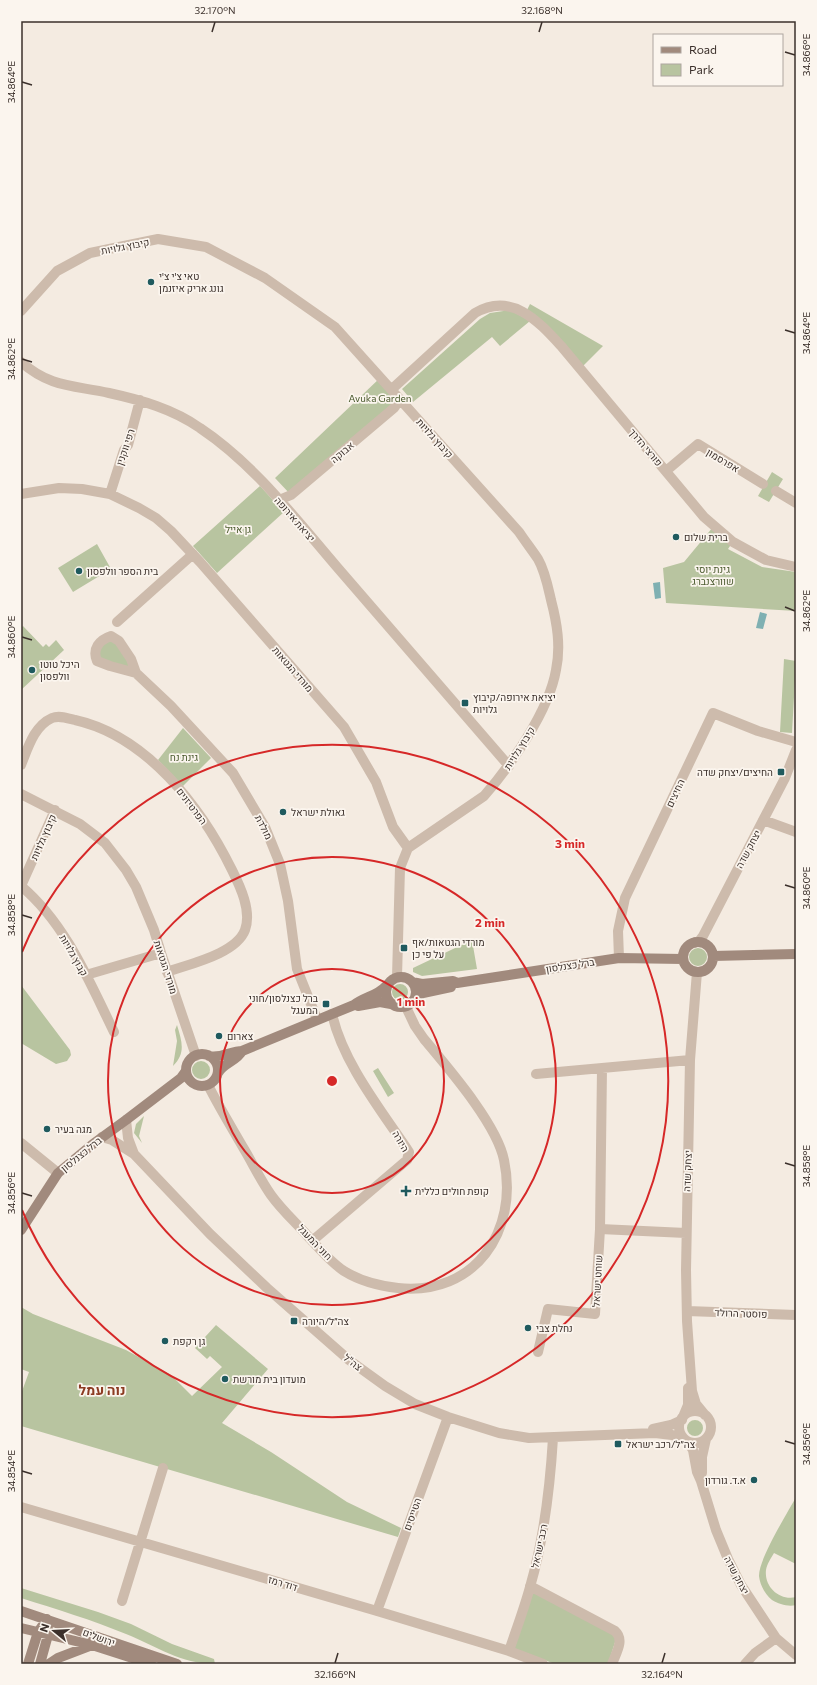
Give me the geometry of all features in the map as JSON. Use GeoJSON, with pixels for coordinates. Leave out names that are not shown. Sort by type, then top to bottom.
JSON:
{"type":"FeatureCollection","features":[{"type":"Feature","properties":{"kind":"street","name":"קיבוץ גלויות"},"geometry":{"type":"LineString","coordinates":[[21,311],[57,271],[90,253],[125,244],[158,239],[206,247],[265,278],[335,327],[514,524],[538,560],[548,588],[558,638],[556,670],[552,685],[541,711],[509,766],[484,796],[408,848]]}},
{"type":"Feature","properties":{"kind":"street","name":"פורצי הדרך"},"geometry":{"type":"LineString","coordinates":[[392,389],[475,313],[485,307],[511,306],[525,313],[544,328],[704,517],[733,542],[766,560],[796,567]]}},
{"type":"Feature","properties":{"kind":"street","name":"יציאת אירופה"},"geometry":{"type":"LineString","coordinates":[[21,362],[32,372],[54,383],[108,392],[140,400],[171,411],[199,426],[228,447],[279,500],[509,766]]}},
{"type":"Feature","properties":{"kind":"street","name":"אבוקה"},"geometry":{"type":"LineString","coordinates":[[279,500],[291,495],[394,408],[400,399]]}},
{"type":"Feature","properties":{"kind":"street","name":"רפי ווקנין"},"geometry":{"type":"LineString","coordinates":[[110,494],[124,450],[128,445],[140,400]]}},
{"type":"Feature","properties":{"kind":"street","name":"אפרסמון"},"geometry":{"type":"LineString","coordinates":[[666,471],[698,444],[763,484]]}},
{"type":"Feature","properties":{"kind":"street","name":"מורדי הגטאות"},"geometry":{"type":"LineString","coordinates":[[21,494],[59,488],[82,489],[110,494],[156,518],[193,554],[344,727],[376,782],[393,826],[408,848]]}},
{"type":"Feature","properties":{"kind":"street"},"geometry":{"type":"LineString","coordinates":[[776,491],[796,503]]}},
{"type":"Feature","properties":{"kind":"street"},"geometry":{"type":"LineString","coordinates":[[117,622],[193,554]]}},
{"type":"Feature","properties":{"kind":"street","name":"מולדת"},"geometry":{"type":"LineString","coordinates":[[136,673],[171,706],[233,773],[265,827],[280,864],[288,901],[297,969],[317,1019]]}},
{"type":"Feature","properties":{"kind":"street","name":"החיצים"},"geometry":{"type":"LineString","coordinates":[[619,958],[618,931],[625,898],[713,713],[758,731],[796,742]]}},
{"type":"Feature","properties":{"kind":"street","name":"הפרטיזנים"},"geometry":{"type":"LineString","coordinates":[[21,765],[31,740],[39,728],[47,721],[61,716],[84,722],[120,737],[152,762],[185,794],[223,852],[245,902],[245,930],[238,941],[226,950],[167,972]]}},
{"type":"Feature","properties":{"kind":"street","name":"יצחק שדה"},"geometry":{"type":"LineString","coordinates":[[694,943],[700,940],[703,936],[785,778],[796,750]]}},
{"type":"Feature","properties":{"kind":"street","name":"מורדי הגטאות"},"geometry":{"type":"LineString","coordinates":[[21,794],[55,810],[86,829],[104,843],[116,857],[138,893],[154,930],[160,953],[196,1056]]}},
{"type":"Feature","properties":{"kind":"street","name":"קיבוץ גלויות"},"geometry":{"type":"LineString","coordinates":[[21,886],[55,810]]}},
{"type":"Feature","properties":{"kind":"street"},"geometry":{"type":"LineString","coordinates":[[763,820],[796,832]]}},
{"type":"Feature","properties":{"kind":"street"},"geometry":{"type":"LineString","coordinates":[[196,1056],[213,1057],[236,1051],[242,1051],[379,994],[393,979],[397,977],[400,868],[408,848]]}},
{"type":"Feature","properties":{"kind":"street","name":"קבוץ גלויות"},"geometry":{"type":"LineString","coordinates":[[21,886],[37,900],[56,923],[86,975],[114,1032]]}},
{"type":"Feature","properties":{"kind":"street"},"geometry":{"type":"LineString","coordinates":[[694,943],[704,943],[708,946],[713,956],[712,964],[708,968],[704,971],[697,972],[686,967],[683,959],[686,948],[694,943]]}},
{"type":"Feature","properties":{"kind":"street"},"geometry":{"type":"LineString","coordinates":[[86,975],[160,953]]}},
{"type":"Feature","properties":{"kind":"street"},"geometry":{"type":"LineString","coordinates":[[713,956],[796,954]]}},
{"type":"Feature","properties":{"kind":"street","name":"ברל כצנלסון"},"geometry":{"type":"LineString","coordinates":[[397,977],[407,978],[412,982],[422,984],[453,981],[457,982],[619,958],[683,959]]}},
{"type":"Feature","properties":{"kind":"street","name":"יצחק שדה"},"geometry":{"type":"LineString","coordinates":[[697,972],[690,1060],[686,1232],[687,1311],[690,1370],[694,1399],[705,1415]]}},
{"type":"Feature","properties":{"kind":"street"},"geometry":{"type":"LineString","coordinates":[[412,982],[416,989],[414,998]]}},
{"type":"Feature","properties":{"kind":"street","name":"ברל כצנלסון"},"geometry":{"type":"LineString","coordinates":[[406,1006],[414,998],[423,993],[453,986],[457,982]]}},
{"type":"Feature","properties":{"kind":"street"},"geometry":{"type":"LineString","coordinates":[[386,986],[386,996],[391,1004]]}},
{"type":"Feature","properties":{"kind":"street"},"geometry":{"type":"LineString","coordinates":[[354,1005],[359,1006],[380,1002],[391,1004],[396,1007],[406,1006]]}},
{"type":"Feature","properties":{"kind":"street","name":"חוני המעגל"},"geometry":{"type":"LineString","coordinates":[[208,1085],[272,1196],[326,1256],[345,1271],[386,1287],[410,1289],[433,1287],[460,1277],[476,1265],[488,1251],[498,1232],[505,1212],[508,1182],[504,1158],[492,1128],[424,1039],[415,1026],[406,1006]]}},
{"type":"Feature","properties":{"kind":"street","name":"היורה"},"geometry":{"type":"LineString","coordinates":[[312,1241],[407,1160],[409,1152],[369,1092],[341,1044],[332,1014]]}},
{"type":"Feature","properties":{"kind":"street"},"geometry":{"type":"LineString","coordinates":[[208,1085],[214,1080],[224,1066],[239,1056],[242,1051]]}},
{"type":"Feature","properties":{"kind":"street","name":"ברל כצנלסון"},"geometry":{"type":"LineString","coordinates":[[21,1230],[58,1173],[102,1137],[184,1076],[189,1062],[196,1056]]}},
{"type":"Feature","properties":{"kind":"street"},"geometry":{"type":"LineString","coordinates":[[209,1056],[215,1061],[218,1073]]}},
{"type":"Feature","properties":{"kind":"street"},"geometry":{"type":"LineString","coordinates":[[536,1074],[690,1060]]}},
{"type":"Feature","properties":{"kind":"street","name":"שוחט ישראל"},"geometry":{"type":"LineString","coordinates":[[538,1352],[548,1309],[595,1314],[600,1229],[602,1068]]}},
{"type":"Feature","properties":{"kind":"street"},"geometry":{"type":"LineString","coordinates":[[186,1071],[193,1083]]}},
{"type":"Feature","properties":{"kind":"street","name":"ברל כצנלסון"},"geometry":{"type":"LineString","coordinates":[[158,1096],[183,1084],[193,1083],[200,1086],[208,1085]]}},
{"type":"Feature","properties":{"kind":"street","name":"צה\"ל"},"geometry":{"type":"LineString","coordinates":[[126,1120],[128,1138],[134,1154]]}},
{"type":"Feature","properties":{"kind":"street","name":"צה\"ל"},"geometry":{"type":"LineString","coordinates":[[102,1137],[112,1140],[134,1154],[210,1234],[267,1288],[349,1360],[385,1386],[415,1404],[448,1417],[499,1433],[528,1438],[638,1434],[672,1435],[685,1440]]}},
{"type":"Feature","properties":{"kind":"street"},"geometry":{"type":"LineString","coordinates":[[21,1143],[58,1173]]}},
{"type":"Feature","properties":{"kind":"street"},"geometry":{"type":"LineString","coordinates":[[600,1229],[686,1232]]}},
{"type":"Feature","properties":{"kind":"street","name":"פוסטר הרולד"},"geometry":{"type":"LineString","coordinates":[[687,1311],[796,1315]]}},
{"type":"Feature","properties":{"kind":"street","name":"יצחק שדה"},"geometry":{"type":"LineString","coordinates":[[682,1418],[688,1405],[690,1370]]}},
{"type":"Feature","properties":{"kind":"street"},"geometry":{"type":"LineString","coordinates":[[691,1412],[705,1415],[710,1424],[710,1429],[706,1438],[697,1443],[685,1440],[679,1427],[682,1418],[691,1412]]}},
{"type":"Feature","properties":{"kind":"street","name":"הטייסים"},"geometry":{"type":"LineString","coordinates":[[377,1611],[448,1417]]}},
{"type":"Feature","properties":{"kind":"street","name":"צה\"ל"},"geometry":{"type":"LineString","coordinates":[[638,1434],[665,1427],[682,1418]]}},
{"type":"Feature","properties":{"kind":"street","name":"רכב ישראל"},"geometry":{"type":"LineString","coordinates":[[509,1651],[530,1586],[546,1510],[553,1438]]}},
{"type":"Feature","properties":{"kind":"street","name":"יצחק שדה"},"geometry":{"type":"LineString","coordinates":[[701,1481],[702,1457],[706,1438]]}},
{"type":"Feature","properties":{"kind":"street","name":"יצחק שדה"},"geometry":{"type":"LineString","coordinates":[[685,1440],[693,1450],[697,1472],[716,1530],[741,1585],[776,1638],[796,1656]]}},
{"type":"Feature","properties":{"kind":"street"},"geometry":{"type":"LineString","coordinates":[[122,1601],[163,1468]]}},
{"type":"Feature","properties":{"kind":"street","name":"דוד רמז"},"geometry":{"type":"LineString","coordinates":[[21,1507],[377,1611],[509,1651],[543,1664]]}},
{"type":"Feature","properties":{"kind":"street"},"geometry":{"type":"LineString","coordinates":[[530,1586],[620,1635],[621,1641],[612,1664]]}},
{"type":"Feature","properties":{"kind":"street","name":"ירושלים"},"geometry":{"type":"LineString","coordinates":[[21,1612],[47,1619],[177,1664]]}},
{"type":"Feature","properties":{"kind":"street"},"geometry":{"type":"LineString","coordinates":[[40,1664],[43,1634],[47,1619]]}},
{"type":"Feature","properties":{"kind":"street","name":"ירושלים"},"geometry":{"type":"LineString","coordinates":[[21,1628],[92,1645],[152,1664]]}},
{"type":"Feature","properties":{"kind":"street"},"geometry":{"type":"LineString","coordinates":[[28,1664],[43,1634]]}},
{"type":"Feature","properties":{"kind":"street"},"geometry":{"type":"LineString","coordinates":[[745,1664],[755,1653],[776,1638]]}},
{"type":"Feature","properties":{"kind":"street"},"geometry":{"type":"LineString","coordinates":[[49,1664],[58,1658],[92,1645]]}},
{"type":"Feature","properties":{"kind":"green space"},"geometry":{"type":"Polygon","coordinates":[[[530,304],[603,346],[582,367],[526,312],[530,304]]]}},
{"type":"Feature","properties":{"kind":"green space"},"geometry":{"type":"Polygon","coordinates":[[[510,310],[530,321],[500,346],[492,337],[413,402],[402,389],[480,319],[490,313],[510,310]]]}},
{"type":"Feature","properties":{"kind":"green space","name":"Avuka Garden"},"geometry":{"type":"Polygon","coordinates":[[[381,377],[400,399],[291,495],[275,478],[381,377]]]}},
{"type":"Feature","properties":{"kind":"green space"},"geometry":{"type":"Polygon","coordinates":[[[772,472],[783,479],[769,502],[758,496],[772,472]]]}},
{"type":"Feature","properties":{"kind":"green space","name":"גן אייל"},"geometry":{"type":"Polygon","coordinates":[[[260,486],[284,512],[217,573],[193,546],[260,486]]]}},
{"type":"Feature","properties":{"kind":"green space","name":"גינת יוסי שוורצנברג"},"geometry":{"type":"Polygon","coordinates":[[[713,527],[732,543],[728,549],[762,567],[796,572],[796,611],[666,603],[663,568],[684,562],[713,527]]]}},
{"type":"Feature","properties":{"kind":"green space"},"geometry":{"type":"Polygon","coordinates":[[[97,544],[111,569],[73,592],[58,568],[97,544]]]}},
{"type":"Feature","properties":{"kind":"green space","name":"היכל טוטו וולפסון"},"geometry":{"type":"Polygon","coordinates":[[[23,626],[43,647],[46,644],[49,647],[56,640],[64,650],[21,690],[21,628],[23,626]]]}},
{"type":"Feature","properties":{"kind":"green space"},"geometry":{"type":"Polygon","coordinates":[[[111,636],[136,673],[97,661],[96,647],[111,636]]]}},
{"type":"Feature","properties":{"kind":"green space"},"geometry":{"type":"Polygon","coordinates":[[[784,659],[796,661],[792,733],[780,732],[784,659]]]}},
{"type":"Feature","properties":{"kind":"green space","name":"גינת נח"},"geometry":{"type":"Polygon","coordinates":[[[183,728],[211,758],[183,786],[158,760],[183,728]]]}},
{"type":"Feature","properties":{"kind":"green space"},"geometry":{"type":"Polygon","coordinates":[[[472,940],[477,969],[422,976],[413,972],[413,968],[472,940]]]}},
{"type":"Feature","properties":{"kind":"green space"},"geometry":{"type":"Polygon","coordinates":[[[698,948],[704,951],[707,957],[704,963],[698,966],[692,963],[689,957],[692,951],[698,948]]]}},
{"type":"Feature","properties":{"kind":"green space"},"geometry":{"type":"Polygon","coordinates":[[[400,984],[407,989],[408,992],[403,999],[400,1000],[393,995],[392,992],[397,985],[400,984]]]}},
{"type":"Feature","properties":{"kind":"green space"},"geometry":{"type":"Polygon","coordinates":[[[21,985],[70,1050],[71,1055],[67,1061],[56,1064],[21,1043],[21,985]]]}},
{"type":"Feature","properties":{"kind":"green space"},"geometry":{"type":"Polygon","coordinates":[[[177,1025],[182,1047],[180,1056],[173,1066],[177,1041],[175,1030],[177,1025]]]}},
{"type":"Feature","properties":{"kind":"green space"},"geometry":{"type":"Polygon","coordinates":[[[201,1061],[207,1064],[210,1070],[207,1076],[201,1079],[195,1076],[192,1070],[195,1064],[201,1061]]]}},
{"type":"Feature","properties":{"kind":"green space"},"geometry":{"type":"Polygon","coordinates":[[[378,1068],[394,1093],[388,1097],[373,1071],[378,1068]]]}},
{"type":"Feature","properties":{"kind":"green space"},"geometry":{"type":"Polygon","coordinates":[[[144,1116],[139,1136],[142,1143],[134,1133],[136,1124],[144,1116]]]}},
{"type":"Feature","properties":{"kind":"green space"},"geometry":{"type":"Polygon","coordinates":[[[21,1307],[33,1314],[126,1350],[171,1375],[192,1396],[222,1367],[210,1356],[207,1359],[195,1348],[216,1325],[268,1369],[222,1423],[271,1452],[347,1502],[401,1528],[398,1537],[21,1426],[21,1394],[29,1372],[21,1369],[21,1307]]]}},
{"type":"Feature","properties":{"kind":"green space"},"geometry":{"type":"Polygon","coordinates":[[[695,1420],[701,1422],[703,1428],[701,1434],[695,1436],[689,1434],[687,1428],[689,1422],[695,1420]]]}},
{"type":"Feature","properties":{"kind":"green space"},"geometry":{"type":"Polygon","coordinates":[[[796,1497],[796,1564],[774,1553],[766,1570],[768,1582],[774,1591],[784,1597],[796,1597],[796,1605],[790,1606],[778,1603],[769,1598],[762,1586],[759,1576],[760,1568],[768,1548],[796,1497]]]}},
{"type":"Feature","properties":{"kind":"green space"},"geometry":{"type":"Polygon","coordinates":[[[21,1588],[131,1624],[172,1644],[214,1659],[215,1664],[180,1658],[113,1629],[21,1598],[21,1588]]]}},
{"type":"Feature","properties":{"kind":"green space"},"geometry":{"type":"Polygon","coordinates":[[[532,1590],[617,1636],[608,1664],[555,1664],[513,1648],[532,1590]]]}},
{"type":"Feature","properties":{"kind":"water"},"geometry":{"type":"Polygon","coordinates":[[[660,582],[661,598],[655,599],[653,583],[660,582]]]}},
{"type":"Feature","properties":{"kind":"water"},"geometry":{"type":"Polygon","coordinates":[[[760,612],[767,614],[763,629],[756,628],[760,612]]]}},
{"type":"Feature","properties":{"kind":"place","name":"טאי צ'י צ'י גונג אריק איזנמן"},"geometry":{"type":"Point","coordinates":[151,282]}},
{"type":"Feature","properties":{"kind":"place","name":"ברית שלום"},"geometry":{"type":"Point","coordinates":[676,537]}},
{"type":"Feature","properties":{"kind":"place","name":"בית הספר וולפסון"},"geometry":{"type":"Point","coordinates":[79,571]}},
{"type":"Feature","properties":{"kind":"place","name":"היכל טוטו וולפסון"},"geometry":{"type":"Point","coordinates":[32,670]}},
{"type":"Feature","properties":{"kind":"place","name":"יציאת אירופה/קיבוץ גלויות"},"geometry":{"type":"Point","coordinates":[465,703]}},
{"type":"Feature","properties":{"kind":"place","name":"החיצים/יצחק שדה"},"geometry":{"type":"Point","coordinates":[781,772]}},
{"type":"Feature","properties":{"kind":"place","name":"גאולת ישראל"},"geometry":{"type":"Point","coordinates":[283,812]}},
{"type":"Feature","properties":{"kind":"place","name":"מורדי הגטאות/אף על פי כן"},"geometry":{"type":"Point","coordinates":[404,948]}},
{"type":"Feature","properties":{"kind":"place","name":"ברל כצנלסון/חוני המעגל"},"geometry":{"type":"Point","coordinates":[326,1004]}},
{"type":"Feature","properties":{"kind":"place","name":"צארום"},"geometry":{"type":"Point","coordinates":[219,1036]}},
{"type":"Feature","properties":{"kind":"place","name":"מגה בעיר"},"geometry":{"type":"Point","coordinates":[47,1129]}},
{"type":"Feature","properties":{"kind":"place","name":"קופת חולים כללית"},"geometry":{"type":"Point","coordinates":[406,1191]}},
{"type":"Feature","properties":{"kind":"place","name":"צה״ל/היורה"},"geometry":{"type":"Point","coordinates":[294,1321]}},
{"type":"Feature","properties":{"kind":"place","name":"נחלת צבי"},"geometry":{"type":"Point","coordinates":[528,1328]}},
{"type":"Feature","properties":{"kind":"place","name":"גן רקפת"},"geometry":{"type":"Point","coordinates":[165,1341]}},
{"type":"Feature","properties":{"kind":"place","name":"מועדון בית מורשת"},"geometry":{"type":"Point","coordinates":[225,1379]}},
{"type":"Feature","properties":{"kind":"place","name":"צה״ל/רכב ישראל"},"geometry":{"type":"Point","coordinates":[618,1444]}},
{"type":"Feature","properties":{"kind":"place","name":"א.ד. גורדון"},"geometry":{"type":"Point","coordinates":[754,1480]}},
{"type":"Feature","properties":{"kind":"district","name":"נוה עמל"},"geometry":{"type":"Point","coordinates":[102,1390]}}]}
